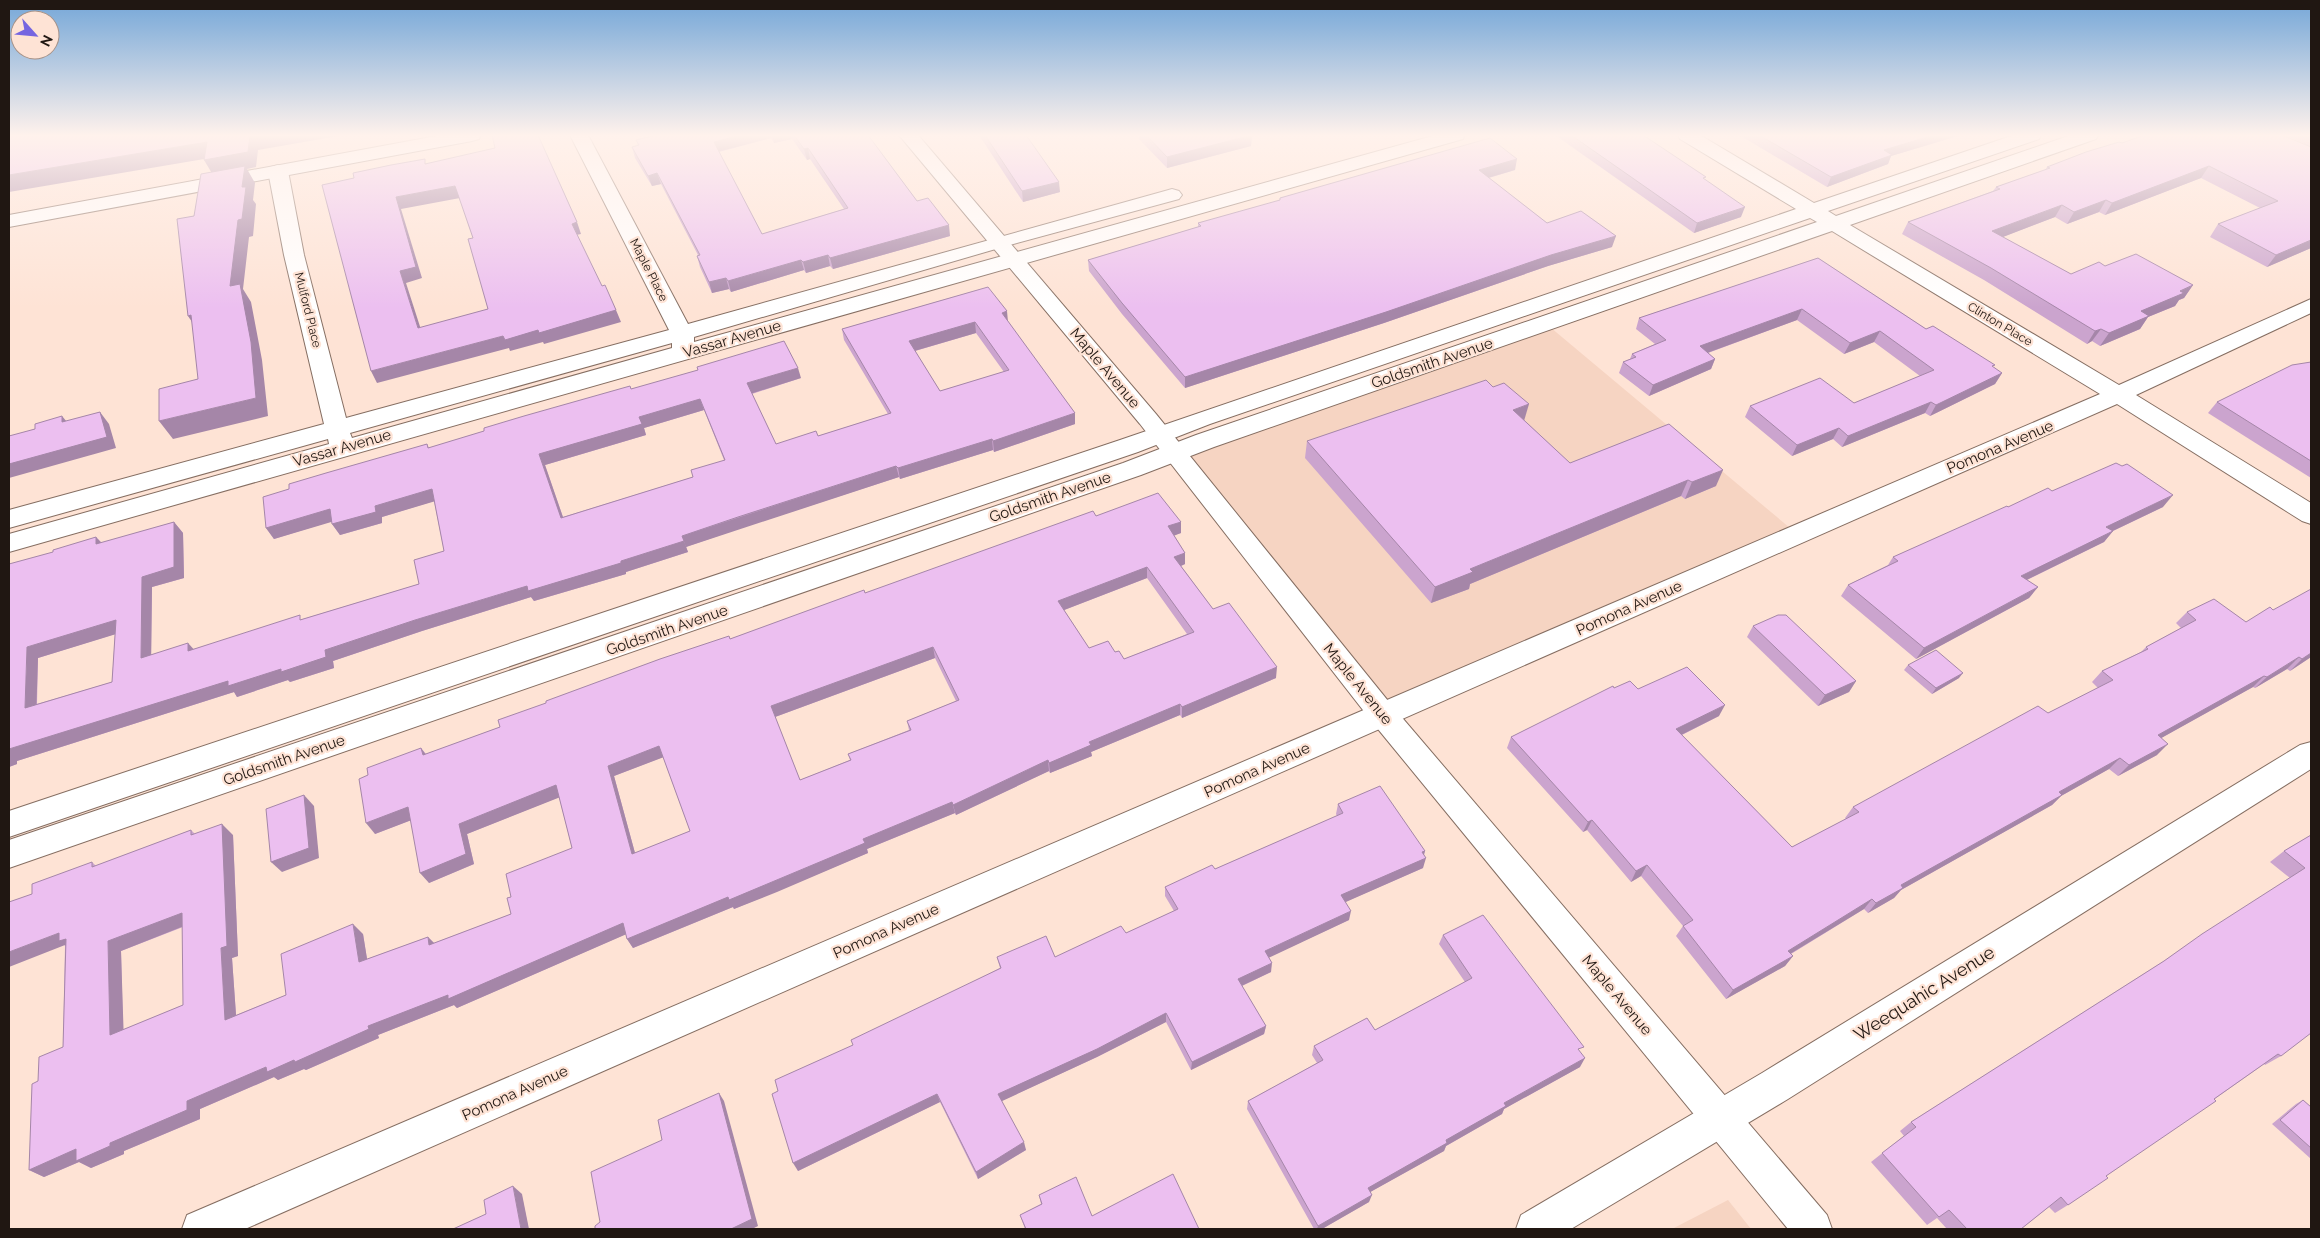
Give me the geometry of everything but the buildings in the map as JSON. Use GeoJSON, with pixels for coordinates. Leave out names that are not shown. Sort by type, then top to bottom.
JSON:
{"type":"FeatureCollection","features":[{"type":"Feature","properties":{"kind":"street"},"geometry":{"type":"LineString","coordinates":[[9,221],[161,193]]}},
{"type":"Feature","properties":{"kind":"street","name":"Mulford Place"},"geometry":{"type":"LineString","coordinates":[[282,193],[294,255],[340,438]]}},
{"type":"Feature","properties":{"kind":"street","name":"Maple Place"},"geometry":{"type":"LineString","coordinates":[[608,193],[683,343]]}},
{"type":"Feature","properties":{"kind":"street","name":"Maple Avenue"},"geometry":{"type":"LineString","coordinates":[[957,193],[1168,443],[1383,715],[1813,1229]]}},
{"type":"Feature","properties":{"kind":"street","name":"Vassar Avenue"},"geometry":{"type":"LineString","coordinates":[[9,519],[340,438],[683,343],[1005,250],[1215,193]]}},
{"type":"Feature","properties":{"kind":"street","name":"Clinton Place"},"geometry":{"type":"LineString","coordinates":[[1782,193],[2119,395],[2311,515]]}},
{"type":"Feature","properties":{"kind":"street","name":"Goldsmith Avenue"},"geometry":{"type":"LineString","coordinates":[[1168,443],[1861,193]]}},
{"type":"Feature","properties":{"kind":"street","name":"Goldsmith Avenue"},"geometry":{"type":"LineString","coordinates":[[17,836],[687,609],[1168,443],[1833,224],[1912,193]]}},
{"type":"Feature","properties":{"kind":"street","name":"Pomona Avenue"},"geometry":{"type":"LineString","coordinates":[[201,1229],[2119,395],[2311,305]]}},
{"type":"Feature","properties":{"kind":"street","name":"Vassar Avenue"},"geometry":{"type":"LineString","coordinates":[[9,543],[340,438]]}},
{"type":"Feature","properties":{"kind":"street","name":"Weequahic Avenue"},"geometry":{"type":"LineString","coordinates":[[1535,1229],[1720,1119],[2311,754]]}},
{"type":"Feature","properties":{"kind":"shaded area"},"geometry":{"type":"Polygon","coordinates":[[[1544,322],[1796,533],[1384,711],[1166,451],[1544,322]]]}},
{"type":"Feature","properties":{"kind":"shaded area"},"geometry":{"type":"Polygon","coordinates":[[[1728,1200],[1751,1229],[1672,1229],[1728,1200]]]}}]}
